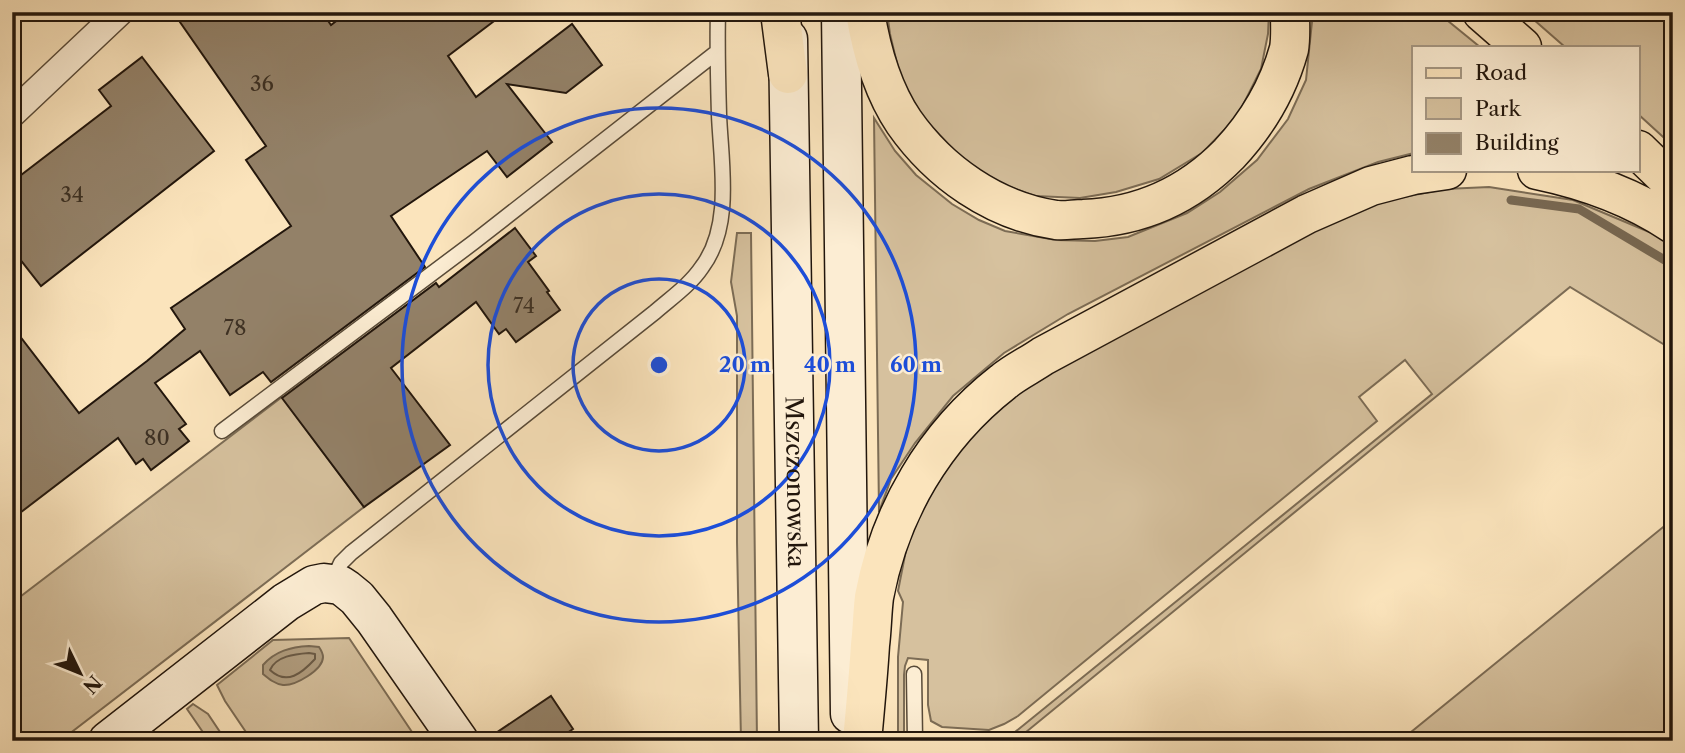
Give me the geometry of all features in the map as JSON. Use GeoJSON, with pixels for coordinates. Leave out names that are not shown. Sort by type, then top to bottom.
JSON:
{"type":"FeatureCollection","features":[{"type":"Feature","properties":{"kind":"main road"},"geometry":{"type":"LineString","coordinates":[[780,12],[788,74]]}},
{"type":"Feature","properties":{"kind":"main road","name":"Mszczonowska"},"geometry":{"type":"LineString","coordinates":[[788,12],[799,741]]}},
{"type":"Feature","properties":{"kind":"main road"},"geometry":{"type":"LineString","coordinates":[[841,12],[851,741]]}},
{"type":"Feature","properties":{"kind":"main road"},"geometry":{"type":"LineString","coordinates":[[865,12],[875,56],[887,87],[903,120],[929,153],[956,177],[986,197],[1022,212],[1058,220],[1104,218],[1137,211],[1174,196],[1215,168],[1247,135],[1273,93],[1289,47],[1290,12]]}},
{"type":"Feature","properties":{"kind":"main road"},"geometry":{"type":"LineString","coordinates":[[1482,12],[1521,46]]}},
{"type":"Feature","properties":{"kind":"main road"},"geometry":{"type":"LineString","coordinates":[[1640,152],[1673,184]]}},
{"type":"Feature","properties":{"kind":"main road"},"geometry":{"type":"LineString","coordinates":[[862,741],[874,599],[888,540],[922,471],[945,439],[973,408],[1003,382],[1043,356],[1307,214],[1371,186],[1433,172]]}},
{"type":"Feature","properties":{"kind":"main road"},"geometry":{"type":"LineString","coordinates":[[1547,172],[1617,193],[1673,224]]}},
{"type":"Feature","properties":{"kind":"main road"},"geometry":{"type":"LineString","coordinates":[[108,741],[286,602],[314,585],[324,583],[340,586],[357,598],[458,741]]}},
{"type":"Feature","properties":{"kind":"street"},"geometry":{"type":"LineString","coordinates":[[12,114],[120,12]]}},
{"type":"Feature","properties":{"kind":"lane"},"geometry":{"type":"LineString","coordinates":[[331,583],[341,563],[351,553],[655,312],[703,267],[715,244],[723,199],[718,12]]}},
{"type":"Feature","properties":{"kind":"lane"},"geometry":{"type":"LineString","coordinates":[[222,431],[474,242],[717,52]]}},
{"type":"Feature","properties":{"kind":"lane"},"geometry":{"type":"LineString","coordinates":[[914,674],[915,741]]}},
{"type":"Feature","properties":{"kind":"green space"},"geometry":{"type":"Polygon","coordinates":[[[887,12],[1269,12],[1261,69],[1237,117],[1202,153],[1159,179],[1116,192],[1080,198],[1035,196],[999,183],[966,163],[920,114],[900,76],[887,12]]]}},
{"type":"Feature","properties":{"kind":"green space"},"geometry":{"type":"Polygon","coordinates":[[[1313,12],[1437,12],[1479,46],[1412,46],[1412,154],[1378,162],[1309,189],[1068,314],[1004,353],[953,396],[915,443],[891,479],[879,512],[874,118],[895,151],[916,175],[952,204],[979,220],[1005,231],[1056,240],[1095,241],[1128,237],[1187,213],[1220,192],[1257,160],[1288,119],[1306,80],[1313,12]]]}},
{"type":"Feature","properties":{"kind":"green space"},"geometry":{"type":"Polygon","coordinates":[[[1525,12],[1673,12],[1673,146],[1640,116],[1640,46],[1564,46],[1525,12]]]}},
{"type":"Feature","properties":{"kind":"green space"},"geometry":{"type":"Polygon","coordinates":[[[1489,187],[1573,200],[1654,234],[1673,247],[1673,350],[1570,287],[1015,741],[1004,741],[1432,394],[1405,360],[1359,397],[1377,421],[1018,716],[989,730],[942,727],[931,721],[928,705],[928,660],[908,658],[904,675],[904,741],[898,741],[898,657],[903,602],[898,591],[907,545],[925,501],[956,451],[1006,402],[1061,362],[1317,226],[1383,201],[1445,189],[1489,187]]]}},
{"type":"Feature","properties":{"kind":"green space"},"geometry":{"type":"Polygon","coordinates":[[[737,233],[751,233],[757,741],[741,741],[737,542],[737,316],[731,282],[737,233]]]}},
{"type":"Feature","properties":{"kind":"green space"},"geometry":{"type":"Polygon","coordinates":[[[282,397],[364,507],[60,741],[12,741],[12,603],[282,397]]]}},
{"type":"Feature","properties":{"kind":"green space"},"geometry":{"type":"Polygon","coordinates":[[[1673,519],[1673,741],[1400,741],[1673,519]]]}},
{"type":"Feature","properties":{"kind":"green space"},"geometry":{"type":"Polygon","coordinates":[[[349,638],[418,741],[252,741],[217,685],[273,640],[349,638]]]}},
{"type":"Feature","properties":{"kind":"green space"},"geometry":{"type":"Polygon","coordinates":[[[193,704],[208,714],[226,741],[209,741],[187,709],[193,704]]]}},
{"type":"Feature","properties":{"kind":"water"},"geometry":{"type":"Polygon","coordinates":[[[319,647],[323,657],[322,662],[308,676],[283,685],[263,674],[263,665],[273,656],[290,649],[319,647]]]}},
{"type":"Feature","properties":{"kind":"building"},"geometry":{"type":"Polygon","coordinates":[[[173,12],[322,12],[331,25],[348,12],[506,12],[448,56],[476,97],[572,24],[602,65],[566,93],[507,84],[552,142],[507,177],[487,151],[391,216],[425,267],[271,382],[263,372],[230,395],[200,351],[155,383],[186,424],[179,429],[189,441],[151,470],[143,459],[136,464],[118,438],[12,519],[12,326],[79,413],[185,329],[171,308],[291,226],[246,160],[266,146],[173,12]]]}},
{"type":"Feature","properties":{"kind":"building"},"geometry":{"type":"Polygon","coordinates":[[[142,57],[214,151],[41,286],[12,249],[12,182],[111,106],[99,90],[142,57]]]}},
{"type":"Feature","properties":{"kind":"building"},"geometry":{"type":"Polygon","coordinates":[[[515,228],[536,256],[528,262],[560,310],[516,342],[506,329],[499,334],[476,302],[391,368],[450,445],[364,507],[282,398],[436,283],[439,287],[515,228]]]}},
{"type":"Feature","properties":{"kind":"building"},"geometry":{"type":"Polygon","coordinates":[[[551,696],[573,729],[555,741],[484,741],[551,696]]]}},
{"type":"Feature","properties":{"kind":"waterway"},"geometry":{"type":"LineString","coordinates":[[1511,200],[1579,209],[1673,265]]}}]}
